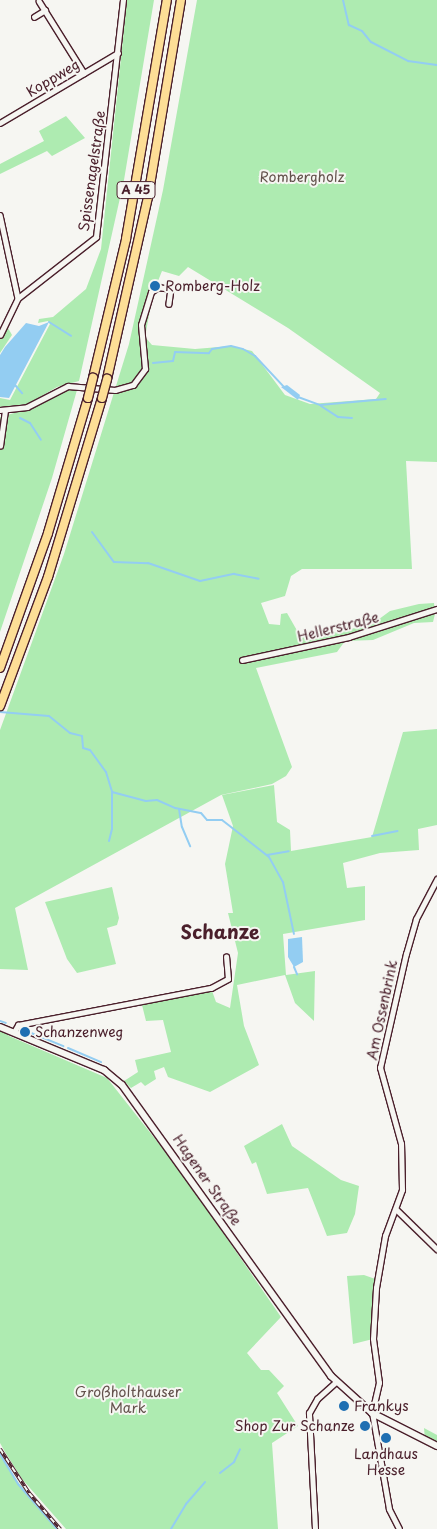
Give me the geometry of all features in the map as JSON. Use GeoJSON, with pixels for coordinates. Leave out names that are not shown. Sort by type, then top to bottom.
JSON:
{"type":"FeatureCollection","features":[{"type":"Feature","properties":{"kind":"highway","name":"A 45"},"geometry":{"type":"LineString","coordinates":[[0,668],[48,534],[88,398],[126,239],[168,0]]}},
{"type":"Feature","properties":{"kind":"highway","name":"A 45"},"geometry":{"type":"LineString","coordinates":[[0,706],[51,567],[107,379],[148,197],[181,0]]}},
{"type":"Feature","properties":{"kind":"main road","name":"Hagener Straße"},"geometry":{"type":"LineString","coordinates":[[0,1027],[104,1070],[122,1085],[336,1382],[352,1398],[372,1413],[437,1446]]}},
{"type":"Feature","properties":{"kind":"street","name":"Spissenagelstraße"},"geometry":{"type":"LineString","coordinates":[[0,335],[18,298],[96,237],[123,0]]}},
{"type":"Feature","properties":{"kind":"street"},"geometry":{"type":"LineString","coordinates":[[39,1],[84,73]]}},
{"type":"Feature","properties":{"kind":"street"},"geometry":{"type":"LineString","coordinates":[[34,17],[45,10]]}},
{"type":"Feature","properties":{"kind":"street","name":"Koppweg"},"geometry":{"type":"LineString","coordinates":[[0,123],[118,53]]}},
{"type":"Feature","properties":{"kind":"street"},"geometry":{"type":"LineString","coordinates":[[0,215],[18,298]]}},
{"type":"Feature","properties":{"kind":"street"},"geometry":{"type":"LineString","coordinates":[[0,446],[2,410],[27,407],[68,386],[115,390],[133,385],[144,369],[141,325],[151,292],[158,287],[170,289],[169,304]]}},
{"type":"Feature","properties":{"kind":"street","name":"Hellerstraße"},"geometry":{"type":"LineString","coordinates":[[242,660],[349,637],[437,609]]}},
{"type":"Feature","properties":{"kind":"street","name":"Am Ossenbrink"},"geometry":{"type":"LineString","coordinates":[[372,1413],[379,1383],[373,1339],[376,1288],[385,1236],[397,1210],[402,1190],[401,1144],[380,1068],[406,954],[416,919],[437,878]]}},
{"type":"Feature","properties":{"kind":"street"},"geometry":{"type":"LineString","coordinates":[[14,1032],[18,1025],[210,988],[228,979],[226,957]]}},
{"type":"Feature","properties":{"kind":"street"},"geometry":{"type":"LineString","coordinates":[[397,1210],[437,1249]]}},
{"type":"Feature","properties":{"kind":"street"},"geometry":{"type":"LineString","coordinates":[[315,1529],[309,1413],[317,1399],[336,1382]]}},
{"type":"Feature","properties":{"kind":"street"},"geometry":{"type":"LineString","coordinates":[[372,1413],[389,1509],[399,1529]]}},
{"type":"Feature","properties":{"kind":"green space"},"geometry":{"type":"Polygon","coordinates":[[[127,0],[154,0],[124,180],[79,381],[57,387],[28,404],[0,407],[0,398],[10,400],[50,324],[48,321],[38,323],[39,319],[53,317],[86,289],[101,249],[127,0]]]}},
{"type":"Feature","properties":{"kind":"green space","name":"Rombergholz"},"geometry":{"type":"Polygon","coordinates":[[[197,0],[437,0],[437,462],[406,461],[412,569],[302,569],[291,576],[285,596],[261,603],[269,624],[280,625],[281,614],[287,613],[299,634],[314,636],[371,625],[390,611],[419,604],[434,603],[435,614],[433,622],[414,623],[373,640],[345,641],[337,652],[256,668],[292,767],[286,776],[272,784],[221,795],[15,908],[28,970],[0,969],[0,730],[64,554],[129,344],[163,190],[197,0]],[[188,267],[179,276],[162,271],[158,281],[161,289],[153,294],[145,337],[152,345],[195,349],[231,346],[252,351],[285,395],[310,404],[376,399],[380,393],[288,328],[188,267]]]}},
{"type":"Feature","properties":{"kind":"green space"},"geometry":{"type":"Polygon","coordinates":[[[66,116],[85,138],[52,156],[47,151],[0,174],[0,164],[44,141],[39,131],[66,116]]]}},
{"type":"Feature","properties":{"kind":"green space"},"geometry":{"type":"Polygon","coordinates":[[[8,328],[12,335],[0,353],[0,337],[8,328]]]}},
{"type":"Feature","properties":{"kind":"green space"},"geometry":{"type":"Polygon","coordinates":[[[71,388],[77,390],[52,478],[0,632],[0,417],[25,410],[71,388]]]}},
{"type":"Feature","properties":{"kind":"green space"},"geometry":{"type":"Polygon","coordinates":[[[437,729],[437,825],[418,829],[419,850],[380,853],[343,863],[347,888],[365,886],[365,920],[283,934],[286,975],[315,971],[314,1021],[295,1003],[285,975],[237,985],[244,1026],[259,1065],[210,1092],[168,1077],[164,1067],[154,1071],[156,1079],[145,1086],[141,1082],[131,1088],[124,1081],[138,1072],[135,1060],[171,1052],[163,1020],[146,1021],[141,1001],[211,988],[216,1002],[230,1008],[238,953],[228,913],[233,913],[225,864],[233,826],[222,795],[274,785],[277,822],[290,830],[291,851],[372,837],[403,732],[437,729]]]}},
{"type":"Feature","properties":{"kind":"green space"},"geometry":{"type":"Polygon","coordinates":[[[112,887],[119,918],[117,925],[107,928],[116,964],[77,973],[67,959],[45,902],[112,887]]]}},
{"type":"Feature","properties":{"kind":"green space","name":"Großholthauser Mark"},"geometry":{"type":"Polygon","coordinates":[[[0,1027],[9,1036],[107,1078],[182,1173],[281,1317],[247,1353],[261,1370],[269,1370],[284,1386],[277,1393],[298,1426],[272,1443],[278,1529],[66,1529],[22,1479],[0,1443],[0,1027]]]}},
{"type":"Feature","properties":{"kind":"green space"},"geometry":{"type":"Polygon","coordinates":[[[282,1124],[292,1146],[341,1180],[359,1186],[355,1214],[347,1233],[327,1236],[308,1188],[267,1194],[256,1162],[252,1164],[244,1146],[282,1124]]]}},
{"type":"Feature","properties":{"kind":"green space"},"geometry":{"type":"Polygon","coordinates":[[[364,1275],[378,1280],[373,1339],[353,1344],[347,1276],[364,1275]]]}},
{"type":"Feature","properties":{"kind":"green space"},"geometry":{"type":"Polygon","coordinates":[[[424,1428],[437,1435],[437,1446],[425,1440],[424,1428]]]}},
{"type":"Feature","properties":{"kind":"green space"},"geometry":{"type":"Polygon","coordinates":[[[0,1455],[18,1482],[58,1529],[0,1529],[0,1455]]]}},
{"type":"Feature","properties":{"kind":"water"},"geometry":{"type":"Polygon","coordinates":[[[49,322],[9,398],[0,397],[0,355],[5,347],[26,323],[39,326],[49,322]]]}},
{"type":"Feature","properties":{"kind":"water"},"geometry":{"type":"Polygon","coordinates":[[[287,385],[300,395],[298,400],[281,387],[287,385]]]}},
{"type":"Feature","properties":{"kind":"water"},"geometry":{"type":"Polygon","coordinates":[[[302,937],[303,962],[294,967],[288,957],[288,939],[302,937]]]}},
{"type":"Feature","properties":{"kind":"waterway"},"geometry":{"type":"LineString","coordinates":[[343,0],[349,25],[362,31],[371,42],[408,61],[437,65]]}},
{"type":"Feature","properties":{"kind":"waterway"},"geometry":{"type":"LineString","coordinates":[[49,322],[71,336]]}},
{"type":"Feature","properties":{"kind":"waterway"},"geometry":{"type":"LineString","coordinates":[[153,363],[173,361],[175,352],[209,353],[212,349],[231,346],[243,349],[255,356],[284,387]]}},
{"type":"Feature","properties":{"kind":"waterway"},"geometry":{"type":"LineString","coordinates":[[15,385],[22,393]]}},
{"type":"Feature","properties":{"kind":"waterway"},"geometry":{"type":"LineString","coordinates":[[298,397],[320,405],[386,399]]}},
{"type":"Feature","properties":{"kind":"waterway"},"geometry":{"type":"LineString","coordinates":[[321,406],[338,417],[352,418]]}},
{"type":"Feature","properties":{"kind":"waterway"},"geometry":{"type":"LineString","coordinates":[[20,418],[30,423],[41,440]]}},
{"type":"Feature","properties":{"kind":"waterway"},"geometry":{"type":"LineString","coordinates":[[92,532],[114,562],[148,563],[200,581],[234,574],[259,579]]}},
{"type":"Feature","properties":{"kind":"waterway"},"geometry":{"type":"LineString","coordinates":[[0,712],[49,716],[70,733],[82,736],[83,748],[90,750],[106,772],[112,792],[146,801],[157,800],[175,808],[201,813],[207,820],[222,820],[269,857],[283,882],[294,934]]}},
{"type":"Feature","properties":{"kind":"waterway"},"geometry":{"type":"LineString","coordinates":[[109,841],[112,829],[112,792]]}},
{"type":"Feature","properties":{"kind":"waterway"},"geometry":{"type":"LineString","coordinates":[[179,809],[182,827],[190,846]]}},
{"type":"Feature","properties":{"kind":"waterway"},"geometry":{"type":"LineString","coordinates":[[372,836],[398,831]]}},
{"type":"Feature","properties":{"kind":"waterway"},"geometry":{"type":"LineString","coordinates":[[267,855],[289,851]]}},
{"type":"Feature","properties":{"kind":"waterway"},"geometry":{"type":"LineString","coordinates":[[294,967],[297,974]]}},
{"type":"Feature","properties":{"kind":"waterway"},"geometry":{"type":"LineString","coordinates":[[0,1021],[6,1023]]}},
{"type":"Feature","properties":{"kind":"waterway"},"geometry":{"type":"LineString","coordinates":[[19,1028],[63,1046]]}},
{"type":"Feature","properties":{"kind":"waterway"},"geometry":{"type":"LineString","coordinates":[[68,1048],[101,1062]]}},
{"type":"Feature","properties":{"kind":"waterway"},"geometry":{"type":"LineString","coordinates":[[220,1473],[234,1462],[240,1449]]}},
{"type":"Feature","properties":{"kind":"waterway"},"geometry":{"type":"LineString","coordinates":[[0,1454],[18,1484],[57,1529]]}},
{"type":"Feature","properties":{"kind":"waterway"},"geometry":{"type":"LineString","coordinates":[[171,1529],[186,1504],[205,1482]]}},
{"type":"Feature","properties":{"kind":"railway"},"geometry":{"type":"LineString","coordinates":[[0,1449],[29,1493],[60,1529]]}},
{"type":"Feature","properties":{"kind":"place","name":"Romberg-Holz"},"geometry":{"type":"Point","coordinates":[155,286]}},
{"type":"Feature","properties":{"kind":"place","name":"Schanzenweg"},"geometry":{"type":"Point","coordinates":[25,1032]}},
{"type":"Feature","properties":{"kind":"place","name":"Frankys"},"geometry":{"type":"Point","coordinates":[344,1406]}},
{"type":"Feature","properties":{"kind":"place","name":"Shop Zur Schanze"},"geometry":{"type":"Point","coordinates":[365,1426]}},
{"type":"Feature","properties":{"kind":"place","name":"Landhaus Hesse"},"geometry":{"type":"Point","coordinates":[386,1438]}},
{"type":"Feature","properties":{"kind":"district","name":"Schanze"},"geometry":{"type":"Point","coordinates":[220,932]}}]}
